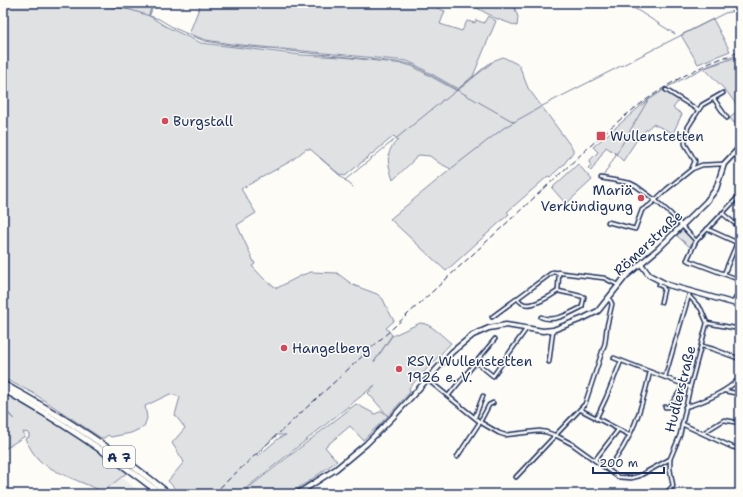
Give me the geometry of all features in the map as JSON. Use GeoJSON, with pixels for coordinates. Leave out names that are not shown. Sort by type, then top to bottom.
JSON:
{"type":"FeatureCollection","features":[{"type":"Feature","properties":{"kind":"highway","name":"A 7"},"geometry":{"type":"LineString","coordinates":[[3,384],[60,420]]}},
{"type":"Feature","properties":{"kind":"highway","name":"A 7"},"geometry":{"type":"LineString","coordinates":[[3,389],[60,420],[115,453],[169,494]]}},
{"type":"Feature","properties":{"kind":"highway","name":"A 7"},"geometry":{"type":"LineString","coordinates":[[67,424],[161,494]]}},
{"type":"Feature","properties":{"kind":"main road","name":"Römerstraße"},"geometry":{"type":"LineString","coordinates":[[297,494],[336,469],[377,434],[461,344],[473,335],[488,328],[506,326],[542,331],[553,330],[594,314],[601,308],[626,276],[658,249],[712,194],[718,183],[724,164],[740,147]]}},
{"type":"Feature","properties":{"kind":"main road"},"geometry":{"type":"LineString","coordinates":[[641,264],[648,274],[689,293],[740,305]]}},
{"type":"Feature","properties":{"kind":"street"},"geometry":{"type":"LineString","coordinates":[[666,90],[698,110]]}},
{"type":"Feature","properties":{"kind":"street"},"geometry":{"type":"LineString","coordinates":[[692,169],[695,161],[687,149],[685,138],[691,120],[704,103],[723,93]]}},
{"type":"Feature","properties":{"kind":"street"},"geometry":{"type":"LineString","coordinates":[[714,99],[727,118]]}},
{"type":"Feature","properties":{"kind":"street"},"geometry":{"type":"LineString","coordinates":[[733,153],[740,159]]}},
{"type":"Feature","properties":{"kind":"street"},"geometry":{"type":"LineString","coordinates":[[608,222],[635,229],[642,210],[692,169],[702,165],[724,164]]}},
{"type":"Feature","properties":{"kind":"street"},"geometry":{"type":"LineString","coordinates":[[601,178],[630,183],[655,200],[696,241]]}},
{"type":"Feature","properties":{"kind":"street"},"geometry":{"type":"LineString","coordinates":[[740,195],[696,241],[687,260],[740,280]]}},
{"type":"Feature","properties":{"kind":"street"},"geometry":{"type":"LineString","coordinates":[[722,213],[740,226]]}},
{"type":"Feature","properties":{"kind":"street"},"geometry":{"type":"LineString","coordinates":[[707,229],[738,244],[724,274]]}},
{"type":"Feature","properties":{"kind":"street"},"geometry":{"type":"LineString","coordinates":[[492,317],[549,274],[554,272],[604,278],[619,285]]}},
{"type":"Feature","properties":{"kind":"street"},"geometry":{"type":"LineString","coordinates":[[558,291],[559,272]]}},
{"type":"Feature","properties":{"kind":"street"},"geometry":{"type":"LineString","coordinates":[[661,281],[659,285],[664,290],[661,302]]}},
{"type":"Feature","properties":{"kind":"street"},"geometry":{"type":"LineString","coordinates":[[733,303],[740,290]]}},
{"type":"Feature","properties":{"kind":"street"},"geometry":{"type":"LineString","coordinates":[[518,298],[522,304],[540,302],[558,291],[584,297],[582,307],[557,318],[547,320],[541,317]]}},
{"type":"Feature","properties":{"kind":"street"},"geometry":{"type":"LineString","coordinates":[[689,293],[701,309],[707,323],[740,329]]}},
{"type":"Feature","properties":{"kind":"street"},"geometry":{"type":"LineString","coordinates":[[665,377],[689,293]]}},
{"type":"Feature","properties":{"kind":"street"},"geometry":{"type":"LineString","coordinates":[[516,478],[581,410],[588,396],[605,343],[606,326],[612,304],[609,298]]}},
{"type":"Feature","properties":{"kind":"street","name":"Hudlerstraße"},"geometry":{"type":"LineString","coordinates":[[670,459],[679,437],[685,407],[707,323]]}},
{"type":"Feature","properties":{"kind":"street"},"geometry":{"type":"LineString","coordinates":[[476,362],[493,376],[527,328]]}},
{"type":"Feature","properties":{"kind":"street"},"geometry":{"type":"LineString","coordinates":[[549,362],[553,330]]}},
{"type":"Feature","properties":{"kind":"street"},"geometry":{"type":"LineString","coordinates":[[448,396],[495,339]]}},
{"type":"Feature","properties":{"kind":"street"},"geometry":{"type":"LineString","coordinates":[[702,346],[740,359]]}},
{"type":"Feature","properties":{"kind":"street"},"geometry":{"type":"LineString","coordinates":[[614,358],[690,387]]}},
{"type":"Feature","properties":{"kind":"street"},"geometry":{"type":"LineString","coordinates":[[596,419],[622,361]]}},
{"type":"Feature","properties":{"kind":"street"},"geometry":{"type":"LineString","coordinates":[[607,469],[621,453],[629,435],[640,410],[650,372]]}},
{"type":"Feature","properties":{"kind":"street"},"geometry":{"type":"LineString","coordinates":[[685,407],[704,401],[724,391],[740,378]]}},
{"type":"Feature","properties":{"kind":"street"},"geometry":{"type":"LineString","coordinates":[[428,380],[474,418],[498,433],[505,435],[539,431],[557,436],[595,460],[618,477],[631,478],[648,472],[670,459]]}},
{"type":"Feature","properties":{"kind":"street"},"geometry":{"type":"LineString","coordinates":[[665,407],[669,407],[671,405],[684,385]]}},
{"type":"Feature","properties":{"kind":"street"},"geometry":{"type":"LineString","coordinates":[[724,391],[740,394]]}},
{"type":"Feature","properties":{"kind":"street"},"geometry":{"type":"LineString","coordinates":[[474,418],[483,396]]}},
{"type":"Feature","properties":{"kind":"street"},"geometry":{"type":"LineString","coordinates":[[457,456],[480,422],[489,404],[493,403]]}},
{"type":"Feature","properties":{"kind":"street"},"geometry":{"type":"LineString","coordinates":[[581,410],[629,435]]}},
{"type":"Feature","properties":{"kind":"street"},"geometry":{"type":"LineString","coordinates":[[702,433],[724,420],[740,423]]}},
{"type":"Feature","properties":{"kind":"street"},"geometry":{"type":"LineString","coordinates":[[682,424],[740,449]]}},
{"type":"Feature","properties":{"kind":"street"},"geometry":{"type":"LineString","coordinates":[[595,460],[618,430]]}},
{"type":"Feature","properties":{"kind":"street"},"geometry":{"type":"LineString","coordinates":[[665,494],[673,486],[670,459]]}},
{"type":"Feature","properties":{"kind":"street"},"geometry":{"type":"LineString","coordinates":[[3,491],[6,494]]}},
{"type":"Feature","properties":{"kind":"shaded area"},"geometry":{"type":"Polygon","coordinates":[[[3,3],[94,3],[129,9],[131,3],[154,3],[150,15],[148,15],[165,26],[201,43],[302,55],[343,57],[404,64],[412,66],[457,91],[495,60],[503,57],[519,65],[528,88],[573,149],[573,152],[564,164],[507,212],[509,214],[446,271],[390,219],[451,169],[439,163],[430,156],[419,155],[393,180],[388,158],[391,149],[398,140],[394,136],[345,176],[339,174],[310,149],[306,149],[291,161],[241,189],[256,213],[237,225],[255,264],[252,266],[266,281],[277,288],[311,272],[337,273],[353,285],[377,294],[383,299],[394,321],[386,328],[392,335],[374,362],[392,336],[420,323],[433,328],[451,343],[409,388],[410,392],[388,416],[363,440],[350,426],[325,447],[337,461],[308,482],[288,494],[180,494],[168,481],[184,462],[172,443],[185,428],[175,415],[180,397],[170,394],[145,406],[147,418],[144,427],[131,433],[111,437],[108,435],[101,438],[33,393],[3,378],[3,3]],[[375,385],[245,489],[247,489],[356,404],[375,414],[382,411],[388,416],[368,393],[375,385]],[[276,435],[257,454],[258,456],[279,438],[286,435],[276,435]]]}},
{"type":"Feature","properties":{"kind":"shaded area"},"geometry":{"type":"Polygon","coordinates":[[[201,3],[440,3],[437,8],[445,11],[440,24],[462,31],[467,21],[475,23],[476,20],[484,23],[488,16],[496,21],[473,76],[458,89],[407,61],[231,44],[206,40],[189,34],[201,3]]]}},
{"type":"Feature","properties":{"kind":"shaded area"},"geometry":{"type":"Polygon","coordinates":[[[468,3],[513,3],[518,17],[517,26],[495,18],[468,3]]]}},
{"type":"Feature","properties":{"kind":"shaded area"},"geometry":{"type":"Polygon","coordinates":[[[713,19],[730,51],[698,64],[681,35],[713,19]]]}},
{"type":"Feature","properties":{"kind":"shaded area"},"geometry":{"type":"Polygon","coordinates":[[[740,56],[740,115],[734,123],[730,118],[739,108],[727,92],[704,68],[740,56]]]}},
{"type":"Feature","properties":{"kind":"shaded area"},"geometry":{"type":"Polygon","coordinates":[[[665,89],[680,99],[673,108],[682,114],[673,133],[653,124],[640,135],[623,161],[606,147],[591,171],[588,168],[591,165],[590,160],[598,152],[593,147],[644,103],[665,89]]]}},
{"type":"Feature","properties":{"kind":"shaded area"},"geometry":{"type":"Polygon","coordinates":[[[578,164],[592,180],[566,204],[552,188],[578,164]]]}},
{"type":"Feature","properties":{"kind":"shaded area"},"geometry":{"type":"Polygon","coordinates":[[[682,230],[693,240],[690,247],[677,236],[682,230]]]}},
{"type":"Feature","properties":{"kind":"shaded area"},"geometry":{"type":"Polygon","coordinates":[[[3,393],[60,426],[128,472],[101,493],[99,490],[51,468],[39,460],[25,439],[29,437],[29,433],[23,432],[25,436],[3,450],[3,418],[8,414],[14,419],[3,407],[3,393]]]}},
{"type":"Feature","properties":{"kind":"shaded area"},"geometry":{"type":"Polygon","coordinates":[[[122,477],[142,494],[101,494],[122,477]]]}},
{"type":"Feature","properties":{"kind":"waterway"},"geometry":{"type":"LineString","coordinates":[[90,3],[131,10]]}},
{"type":"Feature","properties":{"kind":"waterway"},"geometry":{"type":"LineString","coordinates":[[149,14],[153,3]]}},
{"type":"Feature","properties":{"kind":"waterway"},"geometry":{"type":"LineString","coordinates":[[626,3],[675,34]]}},
{"type":"Feature","properties":{"kind":"waterway"},"geometry":{"type":"LineString","coordinates":[[131,10],[159,19],[174,28],[204,41]]}},
{"type":"Feature","properties":{"kind":"waterway"},"geometry":{"type":"LineString","coordinates":[[452,168],[505,127],[546,104],[725,13],[740,10]]}},
{"type":"Feature","properties":{"kind":"waterway"},"geometry":{"type":"LineString","coordinates":[[205,41],[230,45],[406,63],[413,65],[514,122]]}},
{"type":"Feature","properties":{"kind":"waterway"},"geometry":{"type":"LineString","coordinates":[[604,175],[648,100],[666,88],[703,68],[740,54]]}},
{"type":"Feature","properties":{"kind":"waterway"},"geometry":{"type":"LineString","coordinates":[[345,180],[442,100],[445,100],[491,62]]}},
{"type":"Feature","properties":{"kind":"waterway"},"geometry":{"type":"LineString","coordinates":[[735,124],[740,118]]}},
{"type":"Feature","properties":{"kind":"waterway"},"geometry":{"type":"LineString","coordinates":[[320,158],[353,187]]}},
{"type":"Feature","properties":{"kind":"railway"},"geometry":{"type":"LineString","coordinates":[[213,494],[601,136],[666,86],[702,67],[740,52]]}},
{"type":"Feature","properties":{"kind":"place","name":"Burgstall"},"geometry":{"type":"Point","coordinates":[165,121]}},
{"type":"Feature","properties":{"kind":"place","name":"Wullenstetten"},"geometry":{"type":"Point","coordinates":[601,136]}},
{"type":"Feature","properties":{"kind":"place","name":"Mariä Verkündigung"},"geometry":{"type":"Point","coordinates":[641,198]}},
{"type":"Feature","properties":{"kind":"place","name":"Hangelberg"},"geometry":{"type":"Point","coordinates":[284,348]}},
{"type":"Feature","properties":{"kind":"place","name":"RSV Wullenstetten 1926 e. V."},"geometry":{"type":"Point","coordinates":[399,369]}}]}
